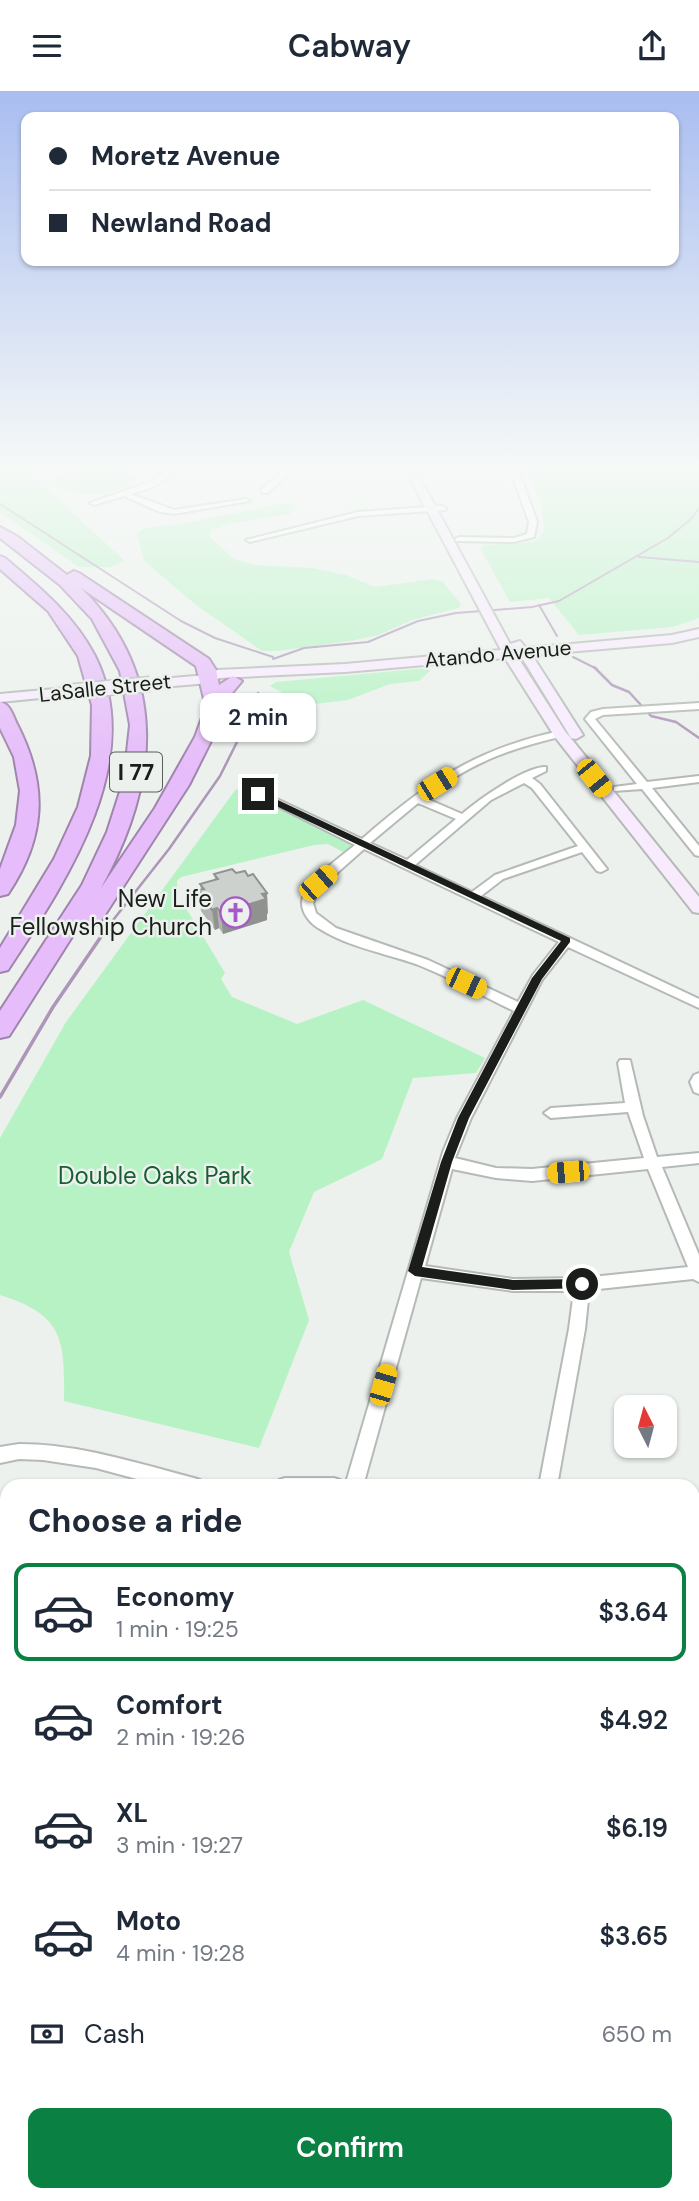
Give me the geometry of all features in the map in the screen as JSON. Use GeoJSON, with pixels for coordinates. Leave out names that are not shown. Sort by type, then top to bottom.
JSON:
{"type":"FeatureCollection","features":[{"type":"Feature","properties":{"kind":"highway","name":"I 77"},"geometry":{"type":"LineString","coordinates":[[0,965],[52,886],[79,834],[97,780],[103,731],[98,689],[79,640],[62,615],[42,594],[8,567]]}},
{"type":"Feature","properties":{"kind":"highway","name":"I 77"},"geometry":{"type":"LineString","coordinates":[[4,1015],[63,934],[109,853],[131,794],[139,740],[137,706],[132,685],[110,634],[77,593],[41,567]]}},
{"type":"Feature","properties":{"kind":"highway"},"geometry":{"type":"LineString","coordinates":[[51,567],[107,597],[205,666],[214,706]]}},
{"type":"Feature","properties":{"kind":"highway","name":"I 77"},"geometry":{"type":"LineString","coordinates":[[0,572],[36,604],[66,643],[84,691],[88,732],[81,780],[62,833],[35,884],[0,937]]}},
{"type":"Feature","properties":{"kind":"highway"},"geometry":{"type":"LineString","coordinates":[[4,1015],[41,990],[157,821],[192,762],[214,706],[224,689],[233,681]]}},
{"type":"Feature","properties":{"kind":"highway"},"geometry":{"type":"LineString","coordinates":[[0,889],[21,846],[30,791],[23,757],[2,715]]}},
{"type":"Feature","properties":{"kind":"main road"},"geometry":{"type":"LineString","coordinates":[[467,567],[494,617],[522,652],[567,722],[699,890]]}},
{"type":"Feature","properties":{"kind":"main road"},"geometry":{"type":"LineString","coordinates":[[471,567],[484,599]]}},
{"type":"Feature","properties":{"kind":"main road"},"geometry":{"type":"LineString","coordinates":[[494,617],[506,653],[560,734],[699,908]]}},
{"type":"Feature","properties":{"kind":"main road","name":"Atando Avenue"},"geometry":{"type":"LineString","coordinates":[[209,679],[219,682],[233,681],[345,668],[672,639],[699,631]]}},
{"type":"Feature","properties":{"kind":"main road","name":"Atando Avenue"},"geometry":{"type":"LineString","coordinates":[[209,679],[217,674],[345,668]]}},
{"type":"Feature","properties":{"kind":"main road","name":"LaSalle Street"},"geometry":{"type":"LineString","coordinates":[[0,698],[209,679]]}},
{"type":"Feature","properties":{"kind":"street"},"geometry":{"type":"LineString","coordinates":[[699,706],[594,714],[590,719],[699,853]]}},
{"type":"Feature","properties":{"kind":"street"},"geometry":{"type":"LineString","coordinates":[[521,1009],[424,963],[339,934],[318,923],[308,908],[311,890],[416,799],[446,778],[497,750],[536,737],[560,734]]}},
{"type":"Feature","properties":{"kind":"street"},"geometry":{"type":"LineString","coordinates":[[408,865],[487,798],[542,769]]}},
{"type":"Feature","properties":{"kind":"street"},"geometry":{"type":"LineString","coordinates":[[523,777],[536,786],[600,869]]}},
{"type":"Feature","properties":{"kind":"street"},"geometry":{"type":"LineString","coordinates":[[618,789],[699,779]]}},
{"type":"Feature","properties":{"kind":"street"},"geometry":{"type":"LineString","coordinates":[[258,794],[699,1005]]}},
{"type":"Feature","properties":{"kind":"street"},"geometry":{"type":"LineString","coordinates":[[416,799],[462,818]]}},
{"type":"Feature","properties":{"kind":"street"},"geometry":{"type":"LineString","coordinates":[[474,896],[499,877],[584,848]]}},
{"type":"Feature","properties":{"kind":"street"},"geometry":{"type":"LineString","coordinates":[[356,1479],[447,1162],[464,1118],[542,970],[567,940]]}},
{"type":"Feature","properties":{"kind":"street"},"geometry":{"type":"LineString","coordinates":[[415,1271],[513,1285],[582,1284],[699,1273],[633,1107],[625,1063]]}},
{"type":"Feature","properties":{"kind":"street"},"geometry":{"type":"LineString","coordinates":[[699,1079],[699,1089]]}},
{"type":"Feature","properties":{"kind":"street"},"geometry":{"type":"LineString","coordinates":[[551,1113],[633,1107]]}},
{"type":"Feature","properties":{"kind":"street"},"geometry":{"type":"LineString","coordinates":[[447,1162],[496,1173],[532,1175],[699,1157]]}},
{"type":"Feature","properties":{"kind":"street"},"geometry":{"type":"LineString","coordinates":[[549,1479],[578,1329],[582,1284]]}},
{"type":"Feature","properties":{"kind":"street"},"geometry":{"type":"LineString","coordinates":[[0,1455],[14,1450],[47,1451],[165,1479]]}},
{"type":"Feature","properties":{"kind":"green space"},"geometry":{"type":"Polygon","coordinates":[[[152,567],[312,568],[346,575],[375,587],[433,579],[443,582],[461,604],[459,608],[412,620],[379,635],[278,651],[262,651],[196,605],[152,567]]]}},
{"type":"Feature","properties":{"kind":"green space"},"geometry":{"type":"Polygon","coordinates":[[[491,567],[699,567],[699,618],[673,627],[579,635],[549,598],[510,602],[491,567]]]}},
{"type":"Feature","properties":{"kind":"green space"},"geometry":{"type":"Polygon","coordinates":[[[427,668],[430,671],[419,681],[390,684],[348,700],[306,705],[297,711],[300,732],[284,738],[276,735],[280,708],[286,695],[270,686],[276,682],[427,668]]]}},
{"type":"Feature","properties":{"kind":"green space","name":"Double Oaks Park"},"geometry":{"type":"Polygon","coordinates":[[[236,789],[356,845],[345,853],[328,844],[314,845],[181,877],[177,881],[177,903],[186,908],[225,973],[221,979],[232,997],[297,1024],[363,1000],[485,1058],[476,1073],[413,1078],[382,1159],[314,1192],[289,1252],[309,1320],[259,1448],[64,1401],[61,1346],[49,1321],[37,1311],[0,1295],[0,1138],[66,1022],[236,789]]]}},
{"type":"Feature","properties":{"kind":"building"},"geometry":{"type":"Polygon","coordinates":[[[232,869],[236,873],[245,871],[248,876],[253,874],[267,893],[262,894],[266,899],[221,913],[217,908],[212,910],[199,890],[204,889],[200,884],[218,879],[214,874],[232,869]]]}},
{"type":"Feature","properties":{"kind":"waterway"},"geometry":{"type":"LineString","coordinates":[[98,567],[181,621],[215,638],[273,657]]}},
{"type":"Feature","properties":{"kind":"waterway"},"geometry":{"type":"LineString","coordinates":[[539,605],[559,601],[617,567]]}},
{"type":"Feature","properties":{"kind":"waterway"},"geometry":{"type":"LineString","coordinates":[[273,659],[304,648],[368,642],[418,621],[456,613],[539,605]]}},
{"type":"Feature","properties":{"kind":"waterway"},"geometry":{"type":"LineString","coordinates":[[539,605],[557,636]]}},
{"type":"Feature","properties":{"kind":"waterway"},"geometry":{"type":"LineString","coordinates":[[573,657],[595,668]]}},
{"type":"Feature","properties":{"kind":"waterway"},"geometry":{"type":"LineString","coordinates":[[595,668],[612,685],[629,692],[651,716],[676,722],[699,738]]}},
{"type":"Feature","properties":{"kind":"waterway"},"geometry":{"type":"LineString","coordinates":[[110,924],[169,849],[220,776],[257,702],[258,693]]}},
{"type":"Feature","properties":{"kind":"waterway"},"geometry":{"type":"LineString","coordinates":[[0,1097],[53,1007],[111,922]]}},
{"type":"Feature","properties":{"kind":"place","name":"New Life Fellowship Church"},"geometry":{"type":"Point","coordinates":[235,912]}},
{"type":"Feature","properties":{"kind":"route"},"geometry":{"type":"LineString","coordinates":[[258,794],[567,940],[537,978],[464,1118],[447,1162],[415,1271],[513,1285],[582,1284]]}}]}
